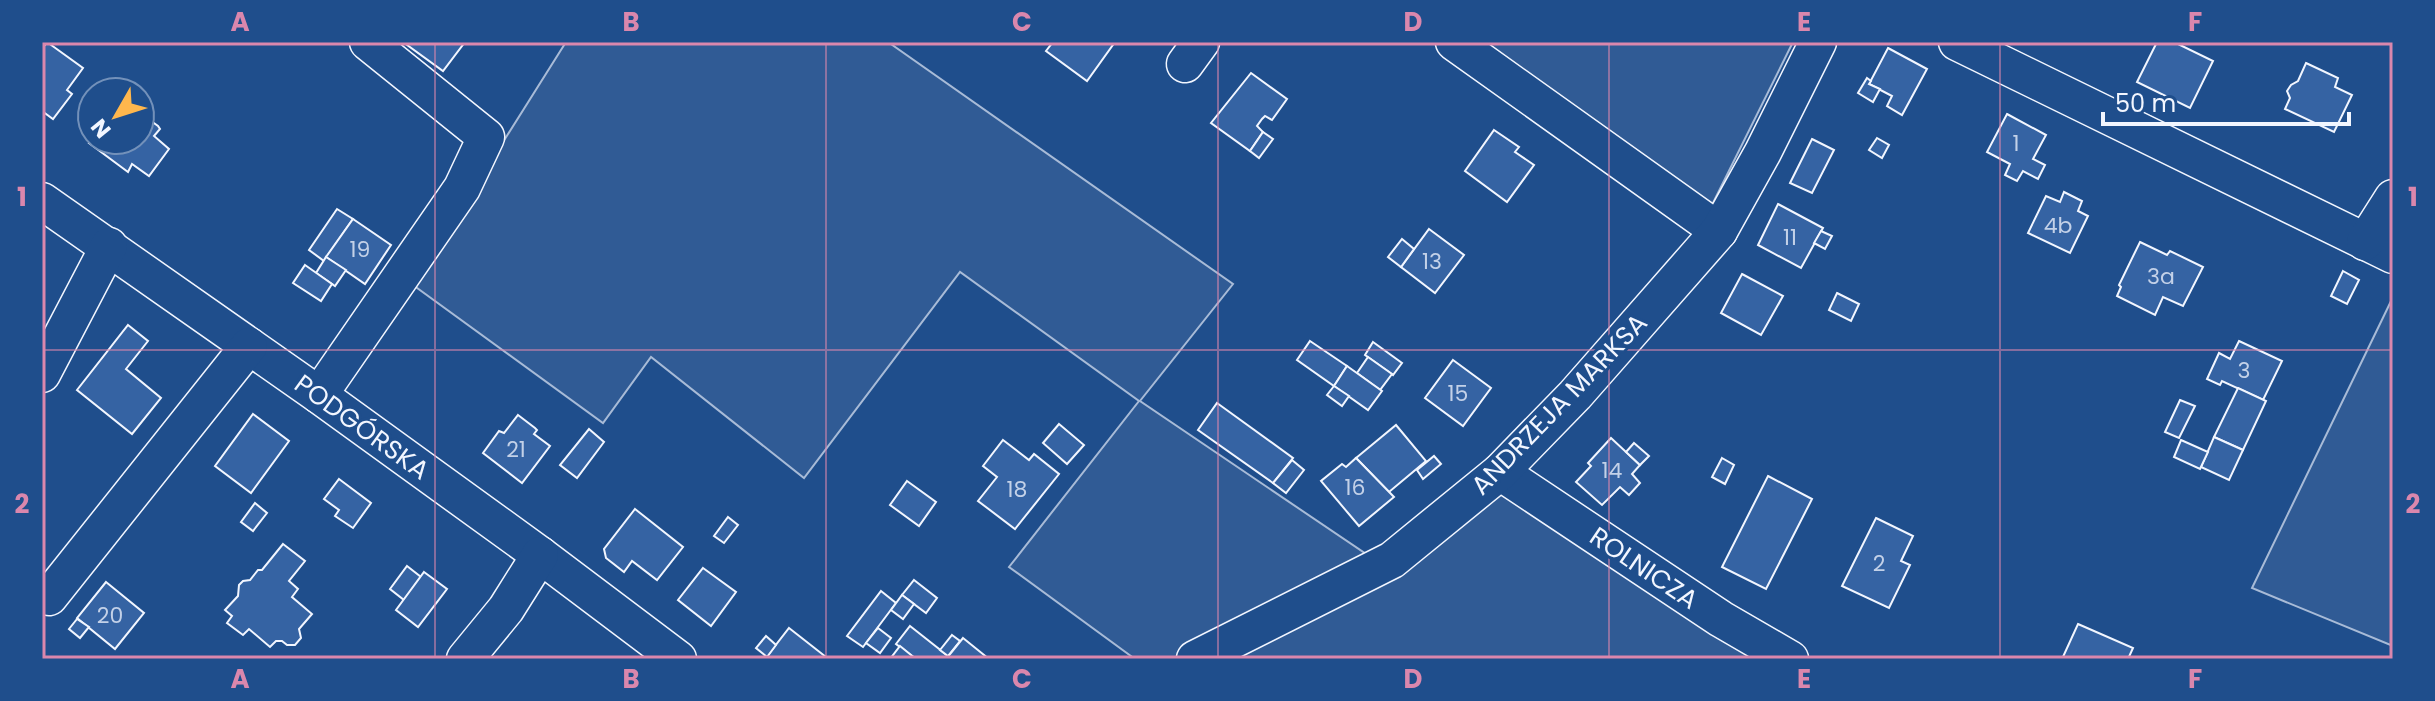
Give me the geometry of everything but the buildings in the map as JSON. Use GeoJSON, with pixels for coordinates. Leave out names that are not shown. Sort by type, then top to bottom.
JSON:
{"type":"FeatureCollection","features":[{"type":"Feature","properties":{"kind":"street"},"geometry":{"type":"LineString","coordinates":[[319,395],[462,188],[486,137],[368,42]]}},
{"type":"Feature","properties":{"kind":"street"},"geometry":{"type":"LineString","coordinates":[[1454,42],[1719,231]]}},
{"type":"Feature","properties":{"kind":"street","name":"ANDRZEJA MARKSA"},"geometry":{"type":"LineString","coordinates":[[1195,659],[1392,560],[1500,472],[1575,395],[1719,231],[1818,42]]}},
{"type":"Feature","properties":{"kind":"street"},"geometry":{"type":"LineString","coordinates":[[1957,42],[2379,248],[2393,198]]}},
{"type":"Feature","properties":{"kind":"street","name":"PODGÓRSKA"},"geometry":{"type":"LineString","coordinates":[[42,201],[319,395],[678,659]]}},
{"type":"Feature","properties":{"kind":"street"},"geometry":{"type":"LineString","coordinates":[[42,374],[109,246]]}},
{"type":"Feature","properties":{"kind":"street"},"geometry":{"type":"LineString","coordinates":[[49,597],[249,346]]}},
{"type":"Feature","properties":{"kind":"street","name":"ROLNICZA"},"geometry":{"type":"LineString","coordinates":[[1500,472],[1721,619],[1790,659]]}},
{"type":"Feature","properties":{"kind":"street"},"geometry":{"type":"LineString","coordinates":[[465,659],[506,609],[540,555]]}},
{"type":"Feature","properties":{"kind":"shaded area"},"geometry":{"type":"Polygon","coordinates":[[[566,42],[888,42],[1233,284],[1140,401],[1369,556],[1173,659],[1135,659],[1009,567],[1139,401],[960,272],[804,478],[651,357],[603,423],[413,285],[566,42]]]}},
{"type":"Feature","properties":{"kind":"shaded area"},"geometry":{"type":"Polygon","coordinates":[[[1468,42],[1793,42],[1712,205],[1468,42]]]}},
{"type":"Feature","properties":{"kind":"shaded area"},"geometry":{"type":"Polygon","coordinates":[[[2393,297],[2393,646],[2252,588],[2393,297]]]}},
{"type":"Feature","properties":{"kind":"shaded area"},"geometry":{"type":"Polygon","coordinates":[[[1500,490],[1773,659],[1219,659],[1500,490]]]}}]}
